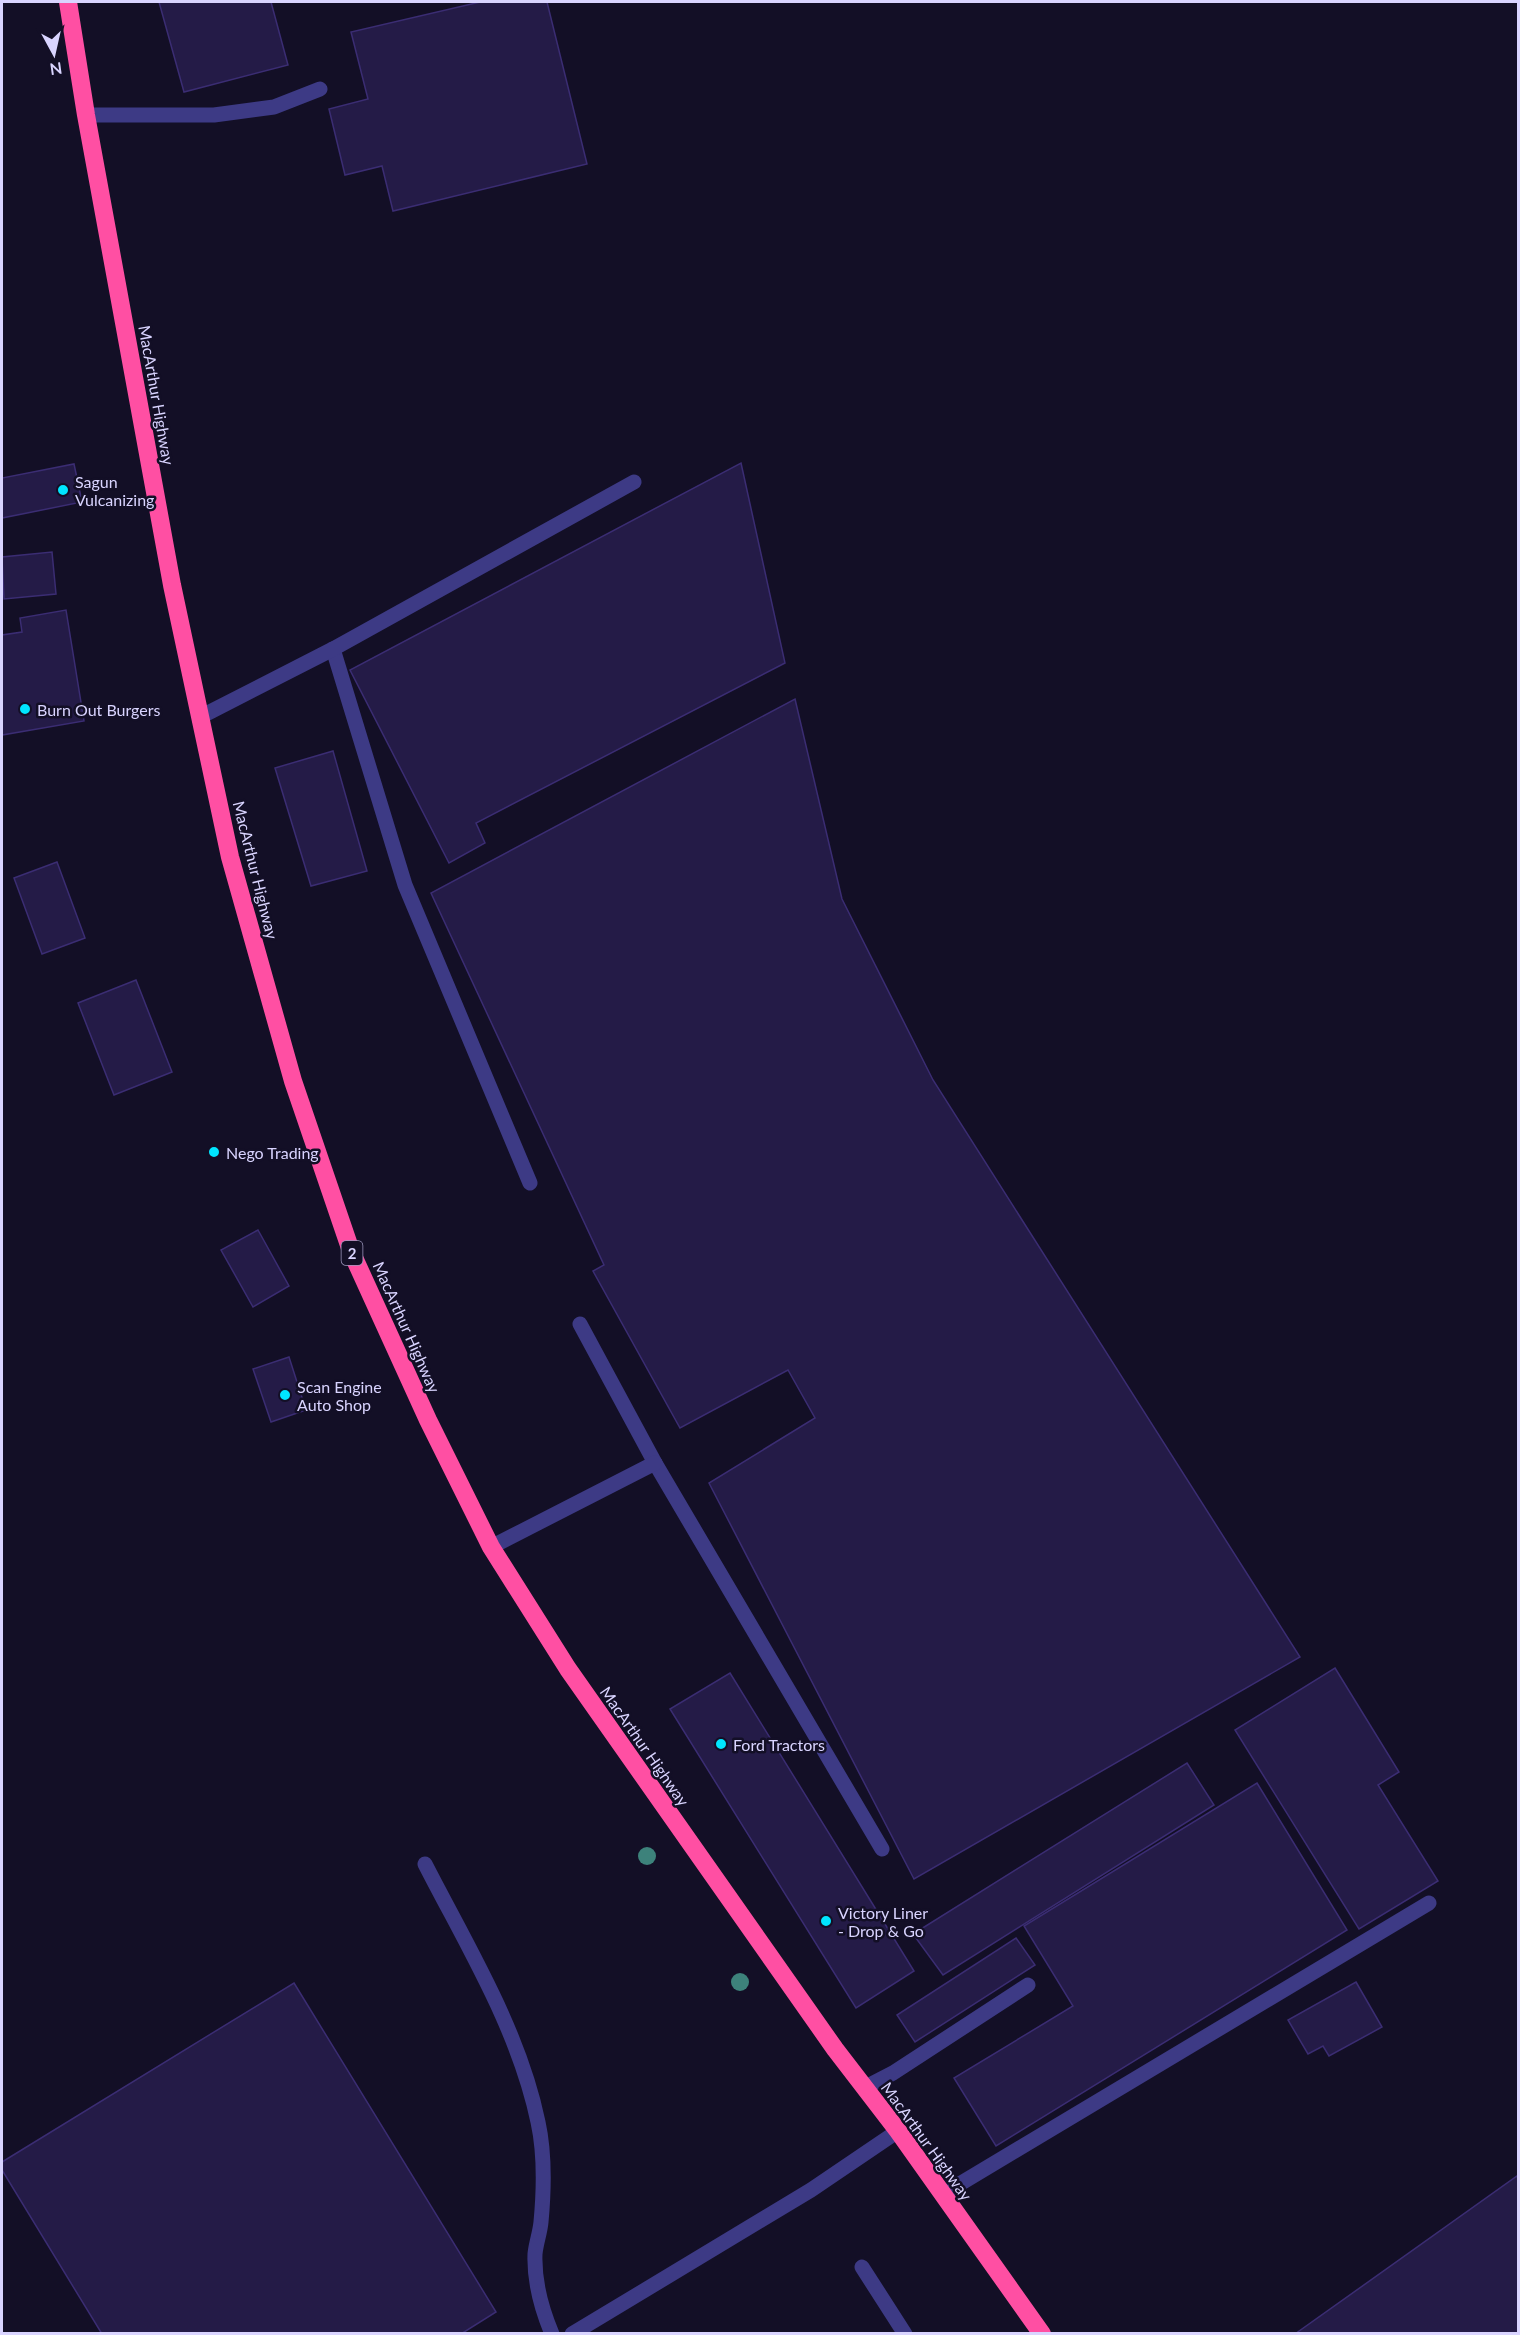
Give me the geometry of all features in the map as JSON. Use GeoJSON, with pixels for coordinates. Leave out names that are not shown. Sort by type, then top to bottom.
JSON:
{"type":"FeatureCollection","features":[{"type":"Feature","properties":{"kind":"highway","name":"MacArthur Highway"},"geometry":{"type":"LineString","coordinates":[[68,2],[86,115],[172,585],[202,716],[230,857],[293,1081],[351,1251],[428,1420],[491,1547],[568,1669],[658,1800],[1042,2334]]}},
{"type":"Feature","properties":{"kind":"lane"},"geometry":{"type":"LineString","coordinates":[[86,115],[214,115],[274,107],[320,89]]}},
{"type":"Feature","properties":{"kind":"lane"},"geometry":{"type":"LineString","coordinates":[[202,716],[333,649],[634,482]]}},
{"type":"Feature","properties":{"kind":"lane"},"geometry":{"type":"LineString","coordinates":[[333,649],[405,885],[530,1183]]}},
{"type":"Feature","properties":{"kind":"lane"},"geometry":{"type":"LineString","coordinates":[[580,1324],[655,1463],[882,1850]]}},
{"type":"Feature","properties":{"kind":"lane"},"geometry":{"type":"LineString","coordinates":[[491,1547],[655,1463]]}},
{"type":"Feature","properties":{"kind":"lane"},"geometry":{"type":"LineString","coordinates":[[425,1864],[496,2002],[523,2069],[538,2123],[543,2166],[541,2223],[535,2254],[543,2307],[552,2334]]}},
{"type":"Feature","properties":{"kind":"lane"},"geometry":{"type":"LineString","coordinates":[[943,2194],[1429,1903]]}},
{"type":"Feature","properties":{"kind":"lane"},"geometry":{"type":"LineString","coordinates":[[864,2088],[893,2073],[1028,1985]]}},
{"type":"Feature","properties":{"kind":"lane"},"geometry":{"type":"LineString","coordinates":[[572,2334],[811,2190],[898,2131]]}},
{"type":"Feature","properties":{"kind":"lane"},"geometry":{"type":"LineString","coordinates":[[862,2266],[905,2334]]}},
{"type":"Feature","properties":{"kind":"building"},"geometry":{"type":"Polygon","coordinates":[[[159,2],[271,2],[288,65],[184,92],[159,2]]]}},
{"type":"Feature","properties":{"kind":"building"},"geometry":{"type":"Polygon","coordinates":[[[480,2],[547,2],[587,164],[393,211],[382,166],[345,175],[329,109],[368,99],[351,32],[480,2]]]}},
{"type":"Feature","properties":{"kind":"building"},"geometry":{"type":"Polygon","coordinates":[[[741,463],[785,663],[476,823],[485,843],[449,863],[350,670],[741,463]]]}},
{"type":"Feature","properties":{"kind":"building"},"geometry":{"type":"Polygon","coordinates":[[[74,464],[82,502],[2,518],[2,478],[74,464]]]}},
{"type":"Feature","properties":{"kind":"building"},"geometry":{"type":"Polygon","coordinates":[[[52,552],[56,594],[4,599],[2,557],[52,552]]]}},
{"type":"Feature","properties":{"kind":"building"},"geometry":{"type":"Polygon","coordinates":[[[66,610],[84,721],[2,735],[2,635],[22,632],[20,618],[66,610]]]}},
{"type":"Feature","properties":{"kind":"building"},"geometry":{"type":"Polygon","coordinates":[[[795,699],[842,899],[933,1080],[1300,1657],[914,1879],[709,1483],[815,1418],[788,1370],[680,1428],[593,1271],[604,1265],[431,893],[795,699]]]}},
{"type":"Feature","properties":{"kind":"building"},"geometry":{"type":"Polygon","coordinates":[[[333,751],[367,871],[311,886],[275,768],[333,751]]]}},
{"type":"Feature","properties":{"kind":"building"},"geometry":{"type":"Polygon","coordinates":[[[57,862],[85,938],[42,954],[14,878],[57,862]]]}},
{"type":"Feature","properties":{"kind":"building"},"geometry":{"type":"Polygon","coordinates":[[[136,980],[172,1072],[114,1095],[78,1003],[136,980]]]}},
{"type":"Feature","properties":{"kind":"building"},"geometry":{"type":"Polygon","coordinates":[[[258,1230],[289,1286],[253,1307],[221,1250],[258,1230]]]}},
{"type":"Feature","properties":{"kind":"building"},"geometry":{"type":"Polygon","coordinates":[[[289,1357],[306,1410],[271,1422],[253,1369],[289,1357]]]}},
{"type":"Feature","properties":{"kind":"building"},"geometry":{"type":"Polygon","coordinates":[[[1335,1668],[1399,1772],[1378,1785],[1438,1881],[1359,1929],[1235,1730],[1335,1668]]]}},
{"type":"Feature","properties":{"kind":"building"},"geometry":{"type":"Polygon","coordinates":[[[730,1673],[914,1971],[856,2008],[670,1709],[730,1673]]]}},
{"type":"Feature","properties":{"kind":"building"},"geometry":{"type":"Polygon","coordinates":[[[1187,1763],[1214,1805],[943,1975],[913,1934],[1187,1763]]]}},
{"type":"Feature","properties":{"kind":"building"},"geometry":{"type":"Polygon","coordinates":[[[1257,1783],[1347,1930],[996,2146],[954,2078],[1073,2006],[1024,1926],[1257,1783]]]}},
{"type":"Feature","properties":{"kind":"building"},"geometry":{"type":"Polygon","coordinates":[[[1016,1938],[1035,1965],[915,2042],[897,2015],[1016,1938]]]}},
{"type":"Feature","properties":{"kind":"building"},"geometry":{"type":"Polygon","coordinates":[[[1356,1982],[1382,2027],[1329,2056],[1323,2046],[1308,2054],[1288,2020],[1356,1982]]]}},
{"type":"Feature","properties":{"kind":"building"},"geometry":{"type":"Polygon","coordinates":[[[294,1983],[496,2312],[461,2334],[102,2334],[2,2170],[2,2162],[294,1983]]]}},
{"type":"Feature","properties":{"kind":"building"},"geometry":{"type":"Polygon","coordinates":[[[1517,2176],[1518,2334],[1295,2334],[1517,2176]]]}},
{"type":"Feature","properties":{"kind":"place","name":"Sagun Vulcanizing"},"geometry":{"type":"Point","coordinates":[63,490]}},
{"type":"Feature","properties":{"kind":"place","name":"Burn Out Burgers"},"geometry":{"type":"Point","coordinates":[25,709]}},
{"type":"Feature","properties":{"kind":"place","name":"Nego Trading"},"geometry":{"type":"Point","coordinates":[214,1152]}},
{"type":"Feature","properties":{"kind":"place","name":"Scan Engine Auto Shop"},"geometry":{"type":"Point","coordinates":[285,1395]}},
{"type":"Feature","properties":{"kind":"place","name":"Ford Tractors"},"geometry":{"type":"Point","coordinates":[721,1744]}},
{"type":"Feature","properties":{"kind":"place","name":"Victory Liner - Drop & Go"},"geometry":{"type":"Point","coordinates":[826,1921]}}]}
